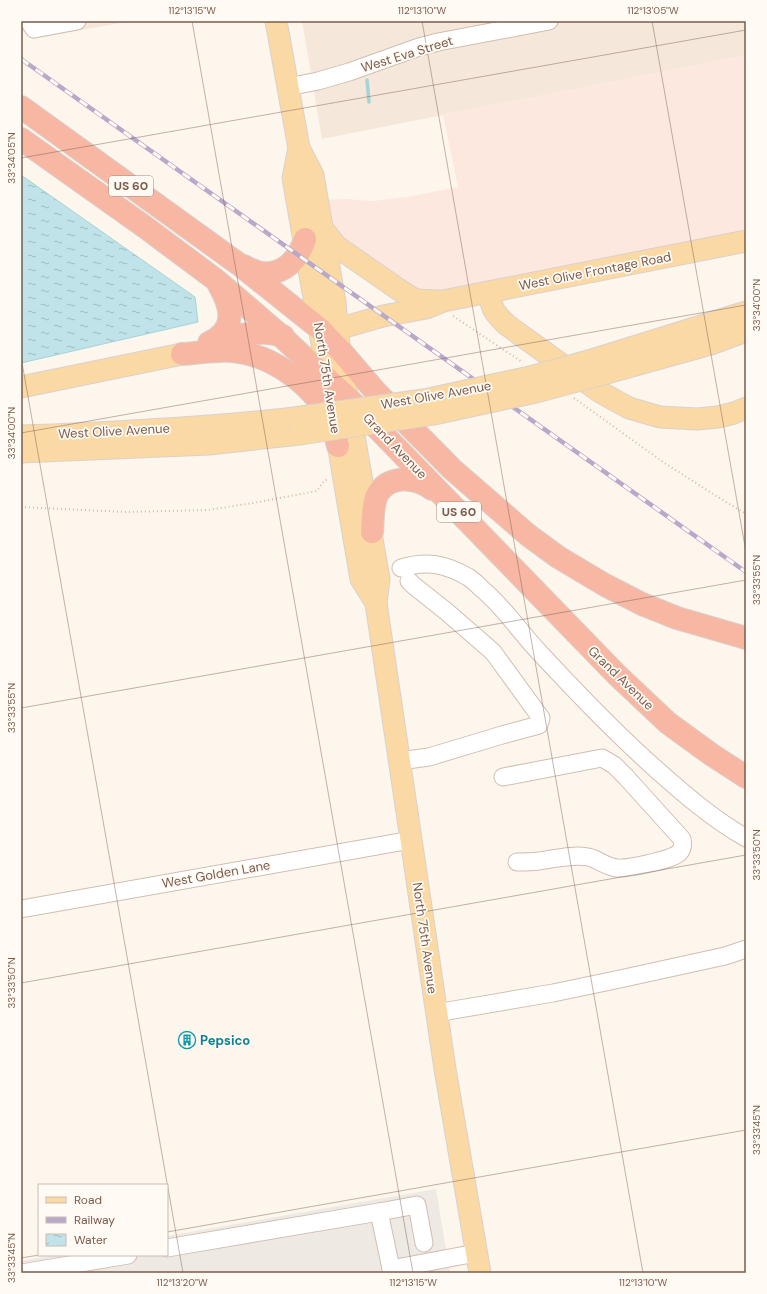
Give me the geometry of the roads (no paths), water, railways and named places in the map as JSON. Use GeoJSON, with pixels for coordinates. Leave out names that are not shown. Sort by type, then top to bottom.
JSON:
{"type":"FeatureCollection","features":[{"type":"Feature","properties":{"kind":"highway","name":"Grand Avenue"},"geometry":{"type":"LineString","coordinates":[[21,107],[328,328],[334,363],[348,398],[622,681],[668,723],[712,755],[746,777]]}},
{"type":"Feature","properties":{"kind":"highway","name":"Grand Avenue"},"geometry":{"type":"LineString","coordinates":[[21,140],[145,227],[216,280],[280,335],[334,363],[376,392],[456,473],[528,535],[558,557],[606,586],[642,604],[677,618],[746,638]]}},
{"type":"Feature","properties":{"kind":"highway"},"geometry":{"type":"LineString","coordinates":[[240,265],[260,273],[268,273],[283,268],[292,263],[313,234]]}},
{"type":"Feature","properties":{"kind":"highway"},"geometry":{"type":"LineString","coordinates":[[182,354],[211,342],[221,336],[226,330],[230,311],[216,280]]}},
{"type":"Feature","properties":{"kind":"highway"},"geometry":{"type":"LineString","coordinates":[[262,320],[293,327],[328,328]]}},
{"type":"Feature","properties":{"kind":"highway"},"geometry":{"type":"LineString","coordinates":[[211,342],[250,334],[265,333],[280,335]]}},
{"type":"Feature","properties":{"kind":"highway"},"geometry":{"type":"LineString","coordinates":[[182,354],[211,351],[232,351],[257,357],[282,368],[308,390],[324,409],[331,423],[338,446]]}},
{"type":"Feature","properties":{"kind":"highway"},"geometry":{"type":"LineString","coordinates":[[372,532],[374,507],[378,494],[391,482],[406,479],[416,480],[427,485],[445,497]]}},
{"type":"Feature","properties":{"kind":"main road","name":"North 75th Avenue"},"geometry":{"type":"LineString","coordinates":[[276,21],[299,148],[293,178],[313,234],[328,328]]}},
{"type":"Feature","properties":{"kind":"main road"},"geometry":{"type":"LineString","coordinates":[[313,234],[336,246],[412,298],[447,308]]}},
{"type":"Feature","properties":{"kind":"main road","name":"West Olive Frontage Road"},"geometry":{"type":"LineString","coordinates":[[447,308],[488,292],[746,241]]}},
{"type":"Feature","properties":{"kind":"main road"},"geometry":{"type":"LineString","coordinates":[[488,292],[492,308],[497,316],[507,325],[600,392],[629,408],[660,416],[697,419],[718,417],[746,408]]}},
{"type":"Feature","properties":{"kind":"main road"},"geometry":{"type":"LineString","coordinates":[[328,328],[348,326],[383,316],[426,308],[447,308]]}},
{"type":"Feature","properties":{"kind":"main road","name":"West Olive Avenue"},"geometry":{"type":"LineString","coordinates":[[601,366],[746,312]]}},
{"type":"Feature","properties":{"kind":"main road","name":"West Olive Avenue"},"geometry":{"type":"LineString","coordinates":[[21,452],[209,444],[530,377],[601,366],[711,344],[746,331]]}},
{"type":"Feature","properties":{"kind":"main road"},"geometry":{"type":"LineString","coordinates":[[21,387],[182,354]]}},
{"type":"Feature","properties":{"kind":"main road","name":"North 75th Avenue"},"geometry":{"type":"LineString","coordinates":[[334,363],[338,446],[361,579],[376,603]]}},
{"type":"Feature","properties":{"kind":"main road","name":"North 75th Avenue"},"geometry":{"type":"LineString","coordinates":[[348,398],[379,579],[376,603],[436,1013],[480,1273]]}},
{"type":"Feature","properties":{"kind":"main road","name":"West Olive Avenue"},"geometry":{"type":"LineString","coordinates":[[21,436],[84,434],[235,425],[294,426]]}},
{"type":"Feature","properties":{"kind":"street"},"geometry":{"type":"LineString","coordinates":[[29,21],[34,30],[77,21]]}},
{"type":"Feature","properties":{"kind":"street","name":"West Eva Street"},"geometry":{"type":"LineString","coordinates":[[288,87],[318,81],[349,72],[438,42],[549,21]]}},
{"type":"Feature","properties":{"kind":"street"},"geometry":{"type":"LineString","coordinates":[[399,761],[429,757],[539,725],[541,718],[493,652],[413,585],[405,574],[412,565],[429,563],[448,568],[470,578],[496,600],[531,643],[630,746],[679,790],[725,826],[746,838]]}},
{"type":"Feature","properties":{"kind":"street"},"geometry":{"type":"LineString","coordinates":[[503,777],[602,758],[614,765],[626,777],[682,839],[683,846],[679,853],[666,859],[624,868],[608,866],[588,857],[568,857],[517,862]]}},
{"type":"Feature","properties":{"kind":"street","name":"West Golden Lane"},"geometry":{"type":"LineString","coordinates":[[21,908],[411,840]]}},
{"type":"Feature","properties":{"kind":"street"},"geometry":{"type":"LineString","coordinates":[[436,1013],[554,993],[725,956],[746,950]]}},
{"type":"Feature","properties":{"kind":"street"},"geometry":{"type":"LineString","coordinates":[[168,1248],[417,1205],[424,1243]]}},
{"type":"Feature","properties":{"kind":"street"},"geometry":{"type":"LineString","coordinates":[[379,1212],[391,1271],[476,1253]]}},
{"type":"Feature","properties":{"kind":"street"},"geometry":{"type":"LineString","coordinates":[[22,1273],[122,1256]]}},
{"type":"Feature","properties":{"kind":"water"},"geometry":{"type":"Polygon","coordinates":[[[21,175],[195,297],[198,322],[21,363],[21,175]]]}},
{"type":"Feature","properties":{"kind":"waterway"},"geometry":{"type":"LineString","coordinates":[[367,80],[369,102]]}},
{"type":"Feature","properties":{"kind":"railway"},"geometry":{"type":"LineString","coordinates":[[21,59],[746,572]]}},
{"type":"Feature","properties":{"kind":"place","name":"Pepsico"},"geometry":{"type":"Point","coordinates":[187,1040]}}]}
